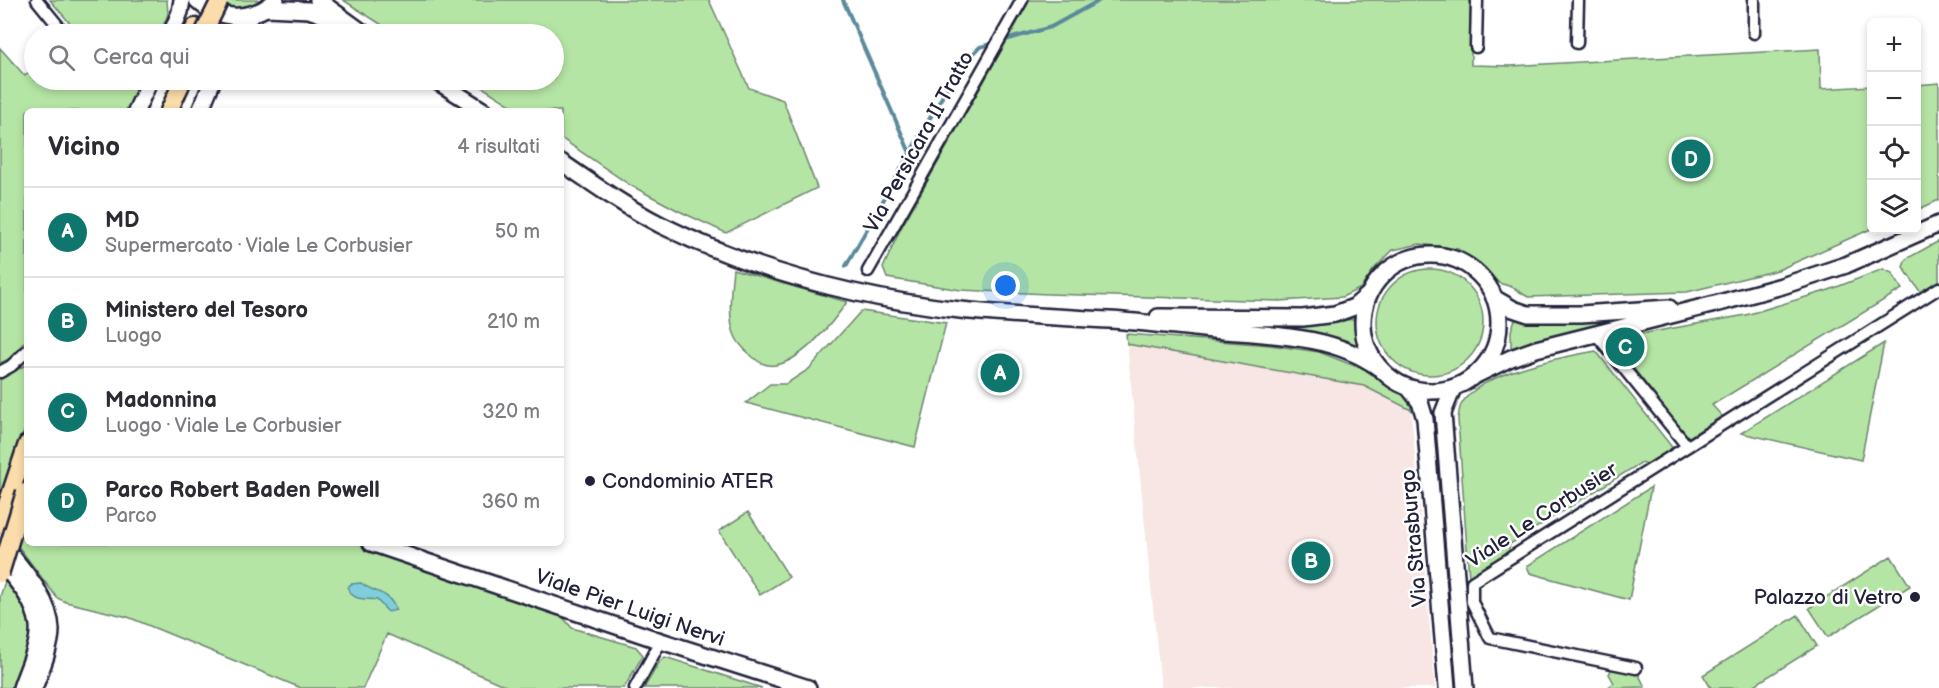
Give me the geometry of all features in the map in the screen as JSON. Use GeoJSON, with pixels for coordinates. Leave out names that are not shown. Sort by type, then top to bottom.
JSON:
{"type":"FeatureCollection","features":[{"type":"Feature","properties":{"kind":"main road"},"geometry":{"type":"LineString","coordinates":[[200,24],[208,0]]}},
{"type":"Feature","properties":{"kind":"main road"},"geometry":{"type":"LineString","coordinates":[[204,24],[220,0]]}},
{"type":"Feature","properties":{"kind":"main road"},"geometry":{"type":"LineString","coordinates":[[160,108],[168,90]]}},
{"type":"Feature","properties":{"kind":"main road"},"geometry":{"type":"LineString","coordinates":[[170,108],[178,90]]}},
{"type":"Feature","properties":{"kind":"main road"},"geometry":{"type":"LineString","coordinates":[[0,574],[22,489],[24,471]]}},
{"type":"Feature","properties":{"kind":"main road"},"geometry":{"type":"LineString","coordinates":[[0,525],[22,489]]}},
{"type":"Feature","properties":{"kind":"street"},"geometry":{"type":"LineString","coordinates":[[37,0],[57,24]]}},
{"type":"Feature","properties":{"kind":"street"},"geometry":{"type":"LineString","coordinates":[[175,24],[182,0]]}},
{"type":"Feature","properties":{"kind":"street"},"geometry":{"type":"LineString","coordinates":[[197,0],[204,7],[219,14],[236,17],[266,7],[309,10],[348,24]]}},
{"type":"Feature","properties":{"kind":"street"},"geometry":{"type":"LineString","coordinates":[[318,0],[348,24]]}},
{"type":"Feature","properties":{"kind":"street","name":"Via Persicara II Tratto"},"geometry":{"type":"LineString","coordinates":[[868,271],[1022,0]]}},
{"type":"Feature","properties":{"kind":"street"},"geometry":{"type":"LineString","coordinates":[[1476,46],[1477,0]]}},
{"type":"Feature","properties":{"kind":"street"},"geometry":{"type":"LineString","coordinates":[[1577,43],[1578,0]]}},
{"type":"Feature","properties":{"kind":"street"},"geometry":{"type":"LineString","coordinates":[[1754,0],[1754,33]]}},
{"type":"Feature","properties":{"kind":"street"},"geometry":{"type":"LineString","coordinates":[[240,24],[266,7]]}},
{"type":"Feature","properties":{"kind":"street"},"geometry":{"type":"LineString","coordinates":[[137,108],[145,90]]}},
{"type":"Feature","properties":{"kind":"street"},"geometry":{"type":"LineString","coordinates":[[201,108],[209,90]]}},
{"type":"Feature","properties":{"kind":"street"},"geometry":{"type":"LineString","coordinates":[[450,90],[478,108]]}},
{"type":"Feature","properties":{"kind":"street"},"geometry":{"type":"LineString","coordinates":[[564,164],[608,194],[659,224],[723,252],[824,286],[857,294],[1020,316],[1111,320],[1293,338],[1342,348],[1362,356],[1393,380],[1409,388],[1431,392],[1453,388],[1511,358],[1536,349],[1719,303],[1846,265],[1939,224]]}},
{"type":"Feature","properties":{"kind":"street"},"geometry":{"type":"LineString","coordinates":[[1379,368],[1369,351],[1363,333],[1363,314],[1368,296],[1381,276],[1399,263],[1420,256],[1443,256],[1465,264],[1482,279],[1494,298],[1499,318],[1497,340],[1489,359],[1476,375]]}},
{"type":"Feature","properties":{"kind":"street","name":"Viale Le Corbusier"},"geometry":{"type":"LineString","coordinates":[[1636,668],[1490,638],[1472,602],[1472,582],[1939,288]]}},
{"type":"Feature","properties":{"kind":"street"},"geometry":{"type":"LineString","coordinates":[[1111,320],[1179,316],[1303,318],[1335,314],[1354,307],[1368,296]]}},
{"type":"Feature","properties":{"kind":"street"},"geometry":{"type":"LineString","coordinates":[[1494,298],[1513,309],[1528,314],[1632,312],[1719,303]]}},
{"type":"Feature","properties":{"kind":"street"},"geometry":{"type":"LineString","coordinates":[[1596,334],[1687,446]]}},
{"type":"Feature","properties":{"kind":"street"},"geometry":{"type":"LineString","coordinates":[[0,372],[11,366],[24,354]]}},
{"type":"Feature","properties":{"kind":"street","name":"Via Strasburgo"},"geometry":{"type":"LineString","coordinates":[[1409,388],[1420,402],[1425,419],[1447,688]]}},
{"type":"Feature","properties":{"kind":"street","name":"Via Strasburgo"},"geometry":{"type":"LineString","coordinates":[[1453,388],[1443,413],[1465,688]]}},
{"type":"Feature","properties":{"kind":"street"},"geometry":{"type":"LineString","coordinates":[[0,541],[37,591],[49,617],[51,632],[34,688]]}},
{"type":"Feature","properties":{"kind":"street","name":"Viale Pier Luigi Nervi"},"geometry":{"type":"LineString","coordinates":[[380,546],[808,688]]}},
{"type":"Feature","properties":{"kind":"street"},"geometry":{"type":"LineString","coordinates":[[0,561],[18,582],[29,601],[38,625],[37,637],[21,688]]}},
{"type":"Feature","properties":{"kind":"street"},"geometry":{"type":"LineString","coordinates":[[635,688],[662,641]]}},
{"type":"Feature","properties":{"kind":"shaded area"},"geometry":{"type":"Polygon","coordinates":[[[1127,344],[1364,386],[1411,410],[1435,688],[1161,688],[1127,344]]]}},
{"type":"Feature","properties":{"kind":"green space"},"geometry":{"type":"Polygon","coordinates":[[[50,0],[167,0],[168,14],[164,24],[71,24],[50,0]]]}},
{"type":"Feature","properties":{"kind":"green space"},"geometry":{"type":"Polygon","coordinates":[[[208,0],[263,0],[236,8],[222,6],[208,0]]]}},
{"type":"Feature","properties":{"kind":"green space"},"geometry":{"type":"Polygon","coordinates":[[[343,0],[709,0],[749,88],[783,100],[817,188],[726,233],[630,185],[564,140],[564,108],[515,108],[487,90],[564,90],[564,24],[380,24],[343,0]]]}},
{"type":"Feature","properties":{"kind":"green space"},"geometry":{"type":"Polygon","coordinates":[[[1030,0],[1471,0],[1471,65],[1510,66],[1820,49],[1821,89],[1867,86],[1867,231],[1778,270],[1687,292],[1528,297],[1512,287],[1499,283],[1483,267],[1458,249],[1420,244],[1393,250],[1374,269],[1361,288],[1342,297],[1280,301],[961,290],[887,278],[883,268],[900,230],[1030,0]]]}},
{"type":"Feature","properties":{"kind":"green space"},"geometry":{"type":"Polygon","coordinates":[[[0,48],[24,75],[24,90],[136,90],[128,108],[24,108],[24,342],[9,359],[0,363],[0,48]]]}},
{"type":"Feature","properties":{"kind":"green space"},"geometry":{"type":"Polygon","coordinates":[[[1939,83],[1939,200],[1921,208],[1921,126],[1921,85],[1939,83]]]}},
{"type":"Feature","properties":{"kind":"green space"},"geometry":{"type":"Polygon","coordinates":[[[1939,241],[1939,282],[1921,293],[1903,267],[1906,259],[1939,241]]]}},
{"type":"Feature","properties":{"kind":"green space"},"geometry":{"type":"Polygon","coordinates":[[[733,269],[847,302],[826,329],[808,347],[780,364],[767,365],[744,349],[733,331],[730,304],[733,269]]]}},
{"type":"Feature","properties":{"kind":"green space"},"geometry":{"type":"Polygon","coordinates":[[[1430,269],[1450,273],[1468,284],[1479,302],[1483,322],[1479,342],[1468,360],[1450,371],[1430,375],[1410,371],[1392,360],[1381,342],[1377,322],[1381,302],[1392,284],[1410,273],[1430,269]]]}},
{"type":"Feature","properties":{"kind":"green space"},"geometry":{"type":"Polygon","coordinates":[[[1883,269],[1892,273],[1902,289],[1712,405],[1722,416],[1688,438],[1620,351],[1620,341],[1630,336],[1746,315],[1829,290],[1883,269]]]}},
{"type":"Feature","properties":{"kind":"green space"},"geometry":{"type":"Polygon","coordinates":[[[861,311],[946,323],[915,447],[746,403],[770,384],[786,384],[809,369],[861,311]]]}},
{"type":"Feature","properties":{"kind":"green space"},"geometry":{"type":"Polygon","coordinates":[[[1636,315],[1637,320],[1532,342],[1511,349],[1511,331],[1516,316],[1636,315]]]}},
{"type":"Feature","properties":{"kind":"green space"},"geometry":{"type":"Polygon","coordinates":[[[1356,319],[1363,347],[1322,334],[1187,322],[1331,322],[1356,319]]]}},
{"type":"Feature","properties":{"kind":"green space"},"geometry":{"type":"Polygon","coordinates":[[[1126,334],[1270,345],[1319,352],[1383,377],[1410,397],[1411,410],[1364,386],[1127,344],[1126,334]]]}},
{"type":"Feature","properties":{"kind":"green space"},"geometry":{"type":"Polygon","coordinates":[[[1884,343],[1861,460],[1741,433],[1884,343]]]}},
{"type":"Feature","properties":{"kind":"green space"},"geometry":{"type":"Polygon","coordinates":[[[1596,351],[1675,451],[1651,466],[1642,462],[1510,544],[1508,554],[1469,578],[1458,419],[1461,405],[1470,393],[1502,375],[1543,362],[1596,351]]]}},
{"type":"Feature","properties":{"kind":"green space"},"geometry":{"type":"Polygon","coordinates":[[[24,366],[24,431],[0,499],[0,380],[24,366]]]}},
{"type":"Feature","properties":{"kind":"green space"},"geometry":{"type":"Polygon","coordinates":[[[1651,487],[1629,600],[1530,573],[1527,566],[1651,487]]]}},
{"type":"Feature","properties":{"kind":"green space"},"geometry":{"type":"Polygon","coordinates":[[[748,512],[789,577],[760,595],[719,531],[748,512]]]}},
{"type":"Feature","properties":{"kind":"green space"},"geometry":{"type":"Polygon","coordinates":[[[24,527],[24,546],[370,546],[556,609],[572,628],[636,647],[643,655],[624,688],[510,688],[387,634],[363,688],[301,688],[128,617],[57,598],[18,546],[24,527]]]}},
{"type":"Feature","properties":{"kind":"green space"},"geometry":{"type":"Polygon","coordinates":[[[1891,556],[1910,586],[1828,637],[1809,608],[1891,556]]]}},
{"type":"Feature","properties":{"kind":"green space"},"geometry":{"type":"Polygon","coordinates":[[[7,575],[15,584],[34,627],[18,688],[0,688],[0,597],[7,575]]]}},
{"type":"Feature","properties":{"kind":"green space"},"geometry":{"type":"Polygon","coordinates":[[[1798,615],[1817,646],[1750,688],[1711,688],[1703,675],[1798,615]]]}},
{"type":"Feature","properties":{"kind":"green space"},"geometry":{"type":"Polygon","coordinates":[[[665,657],[762,688],[644,688],[660,661],[665,657]]]}},
{"type":"Feature","properties":{"kind":"green space"},"geometry":{"type":"Polygon","coordinates":[[[1612,668],[1638,673],[1645,687],[1607,688],[1614,683],[1609,674],[1612,668]]]}},
{"type":"Feature","properties":{"kind":"water"},"geometry":{"type":"Polygon","coordinates":[[[361,583],[385,595],[396,610],[388,612],[377,600],[353,595],[348,587],[351,584],[361,583]]]}},
{"type":"Feature","properties":{"kind":"waterway"},"geometry":{"type":"LineString","coordinates":[[843,0],[910,153],[958,69],[980,47],[995,43]]}},
{"type":"Feature","properties":{"kind":"waterway"},"geometry":{"type":"LineString","coordinates":[[1002,41],[1051,27],[1100,0]]}},
{"type":"Feature","properties":{"kind":"waterway"},"geometry":{"type":"LineString","coordinates":[[846,266],[910,153]]}},
{"type":"Feature","properties":{"kind":"place","name":"Parco Robert Baden Powell"},"geometry":{"type":"Point","coordinates":[1691,159]}},
{"type":"Feature","properties":{"kind":"place","name":"Madonnina"},"geometry":{"type":"Point","coordinates":[1625,347]}},
{"type":"Feature","properties":{"kind":"place","name":"MD"},"geometry":{"type":"Point","coordinates":[1000,373]}},
{"type":"Feature","properties":{"kind":"place","name":"Condominio ATER"},"geometry":{"type":"Point","coordinates":[590,481]}},
{"type":"Feature","properties":{"kind":"place","name":"Ministero del Tesoro"},"geometry":{"type":"Point","coordinates":[1311,561]}},
{"type":"Feature","properties":{"kind":"place","name":"Palazzo di Vetro"},"geometry":{"type":"Point","coordinates":[1915,597]}}]}
